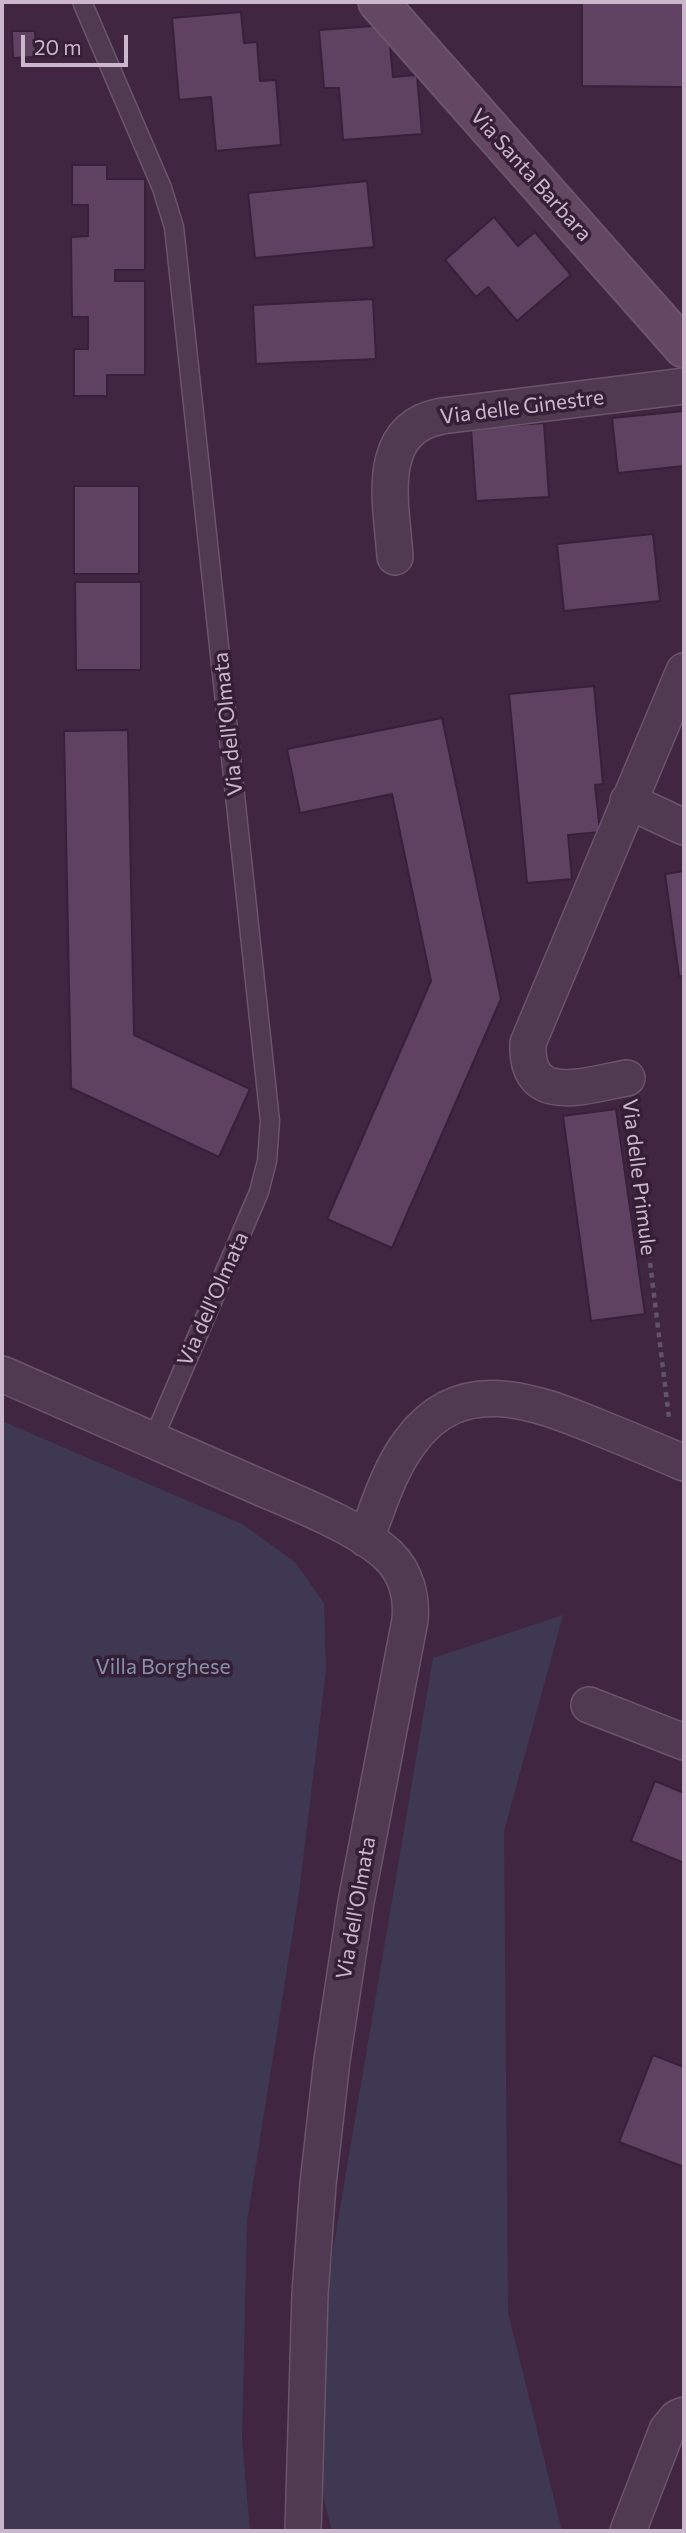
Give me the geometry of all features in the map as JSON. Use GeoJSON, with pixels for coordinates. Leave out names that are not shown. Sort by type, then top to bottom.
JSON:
{"type":"FeatureCollection","features":[{"type":"Feature","properties":{"kind":"street","name":"Via Santa Barbara"},"geometry":{"type":"LineString","coordinates":[[378,2],[684,348]]}},
{"type":"Feature","properties":{"kind":"street","name":"Via delle Ginestre"},"geometry":{"type":"LineString","coordinates":[[395,557],[391,463],[403,439],[417,425],[442,416],[684,386]]}},
{"type":"Feature","properties":{"kind":"street","name":"Via delle Primule"},"geometry":{"type":"LineString","coordinates":[[627,1078],[566,1088],[549,1086],[537,1079],[530,1070],[527,1054],[530,1035],[684,671]]}},
{"type":"Feature","properties":{"kind":"street"},"geometry":{"type":"LineString","coordinates":[[628,801],[684,827]]}},
{"type":"Feature","properties":{"kind":"street","name":"Via dell'Olmata"},"geometry":{"type":"LineString","coordinates":[[2,1374],[293,1502],[366,1539],[379,1547],[397,1566],[406,1584],[411,1607],[356,1902],[332,2060],[318,2184],[310,2294],[303,2531]]}},
{"type":"Feature","properties":{"kind":"street"},"geometry":{"type":"LineString","coordinates":[[366,1539],[394,1469],[416,1434],[446,1409],[474,1399],[506,1398],[534,1404],[679,1460]]}},
{"type":"Feature","properties":{"kind":"street"},"geometry":{"type":"LineString","coordinates":[[589,1705],[684,1742]]}},
{"type":"Feature","properties":{"kind":"street"},"geometry":{"type":"LineString","coordinates":[[628,2531],[667,2430],[684,2414]]}},
{"type":"Feature","properties":{"kind":"lane","name":"Via dell'Olmata"},"geometry":{"type":"LineString","coordinates":[[83,4],[162,188],[174,227],[270,1121],[267,1161],[259,1192],[153,1440]]}},
{"type":"Feature","properties":{"kind":"path","name":"Via delle Primule"},"geometry":{"type":"LineString","coordinates":[[627,1078],[679,1460]]}},
{"type":"Feature","properties":{"kind":"green space","name":"Villa Borghese"},"geometry":{"type":"Polygon","coordinates":[[[2,1421],[242,1524],[295,1562],[324,1603],[326,1670],[299,1893],[247,2221],[242,2439],[250,2531],[2,2531],[2,1421]]]}},
{"type":"Feature","properties":{"kind":"green space"},"geometry":{"type":"Polygon","coordinates":[[[563,1615],[504,1831],[508,2313],[562,2531],[332,2531],[321,2488],[330,2268],[433,1658],[563,1615]]]}},
{"type":"Feature","properties":{"kind":"building"},"geometry":{"type":"Polygon","coordinates":[[[582,2],[684,2],[684,87],[582,86],[582,2]]]}},
{"type":"Feature","properties":{"kind":"building"},"geometry":{"type":"Polygon","coordinates":[[[241,12],[244,43],[257,42],[260,81],[276,80],[281,145],[216,151],[211,97],[179,100],[172,18],[241,12]]]}},
{"type":"Feature","properties":{"kind":"building"},"geometry":{"type":"Polygon","coordinates":[[[388,25],[393,77],[417,75],[422,134],[343,140],[339,88],[324,88],[319,30],[388,25]]]}},
{"type":"Feature","properties":{"kind":"building"},"geometry":{"type":"Polygon","coordinates":[[[12,31],[35,31],[36,57],[13,58],[12,31]]]}},
{"type":"Feature","properties":{"kind":"building"},"geometry":{"type":"Polygon","coordinates":[[[72,165],[107,165],[107,179],[145,179],[145,270],[115,270],[115,281],[145,281],[145,375],[107,375],[107,396],[74,396],[74,349],[88,349],[88,317],[72,317],[71,237],[88,236],[88,205],[72,205],[72,165]]]}},
{"type":"Feature","properties":{"kind":"building"},"geometry":{"type":"Polygon","coordinates":[[[367,181],[374,247],[255,258],[248,193],[367,181]]]}},
{"type":"Feature","properties":{"kind":"building"},"geometry":{"type":"Polygon","coordinates":[[[494,217],[518,246],[535,232],[571,275],[517,321],[488,287],[476,297],[445,260],[494,217]]]}},
{"type":"Feature","properties":{"kind":"building"},"geometry":{"type":"Polygon","coordinates":[[[373,299],[376,359],[256,364],[253,305],[373,299]]]}},
{"type":"Feature","properties":{"kind":"building"},"geometry":{"type":"Polygon","coordinates":[[[684,411],[684,466],[618,473],[612,418],[684,411]]]}},
{"type":"Feature","properties":{"kind":"building"},"geometry":{"type":"Polygon","coordinates":[[[544,423],[549,497],[476,501],[471,428],[544,423]]]}},
{"type":"Feature","properties":{"kind":"building"},"geometry":{"type":"Polygon","coordinates":[[[74,486],[139,486],[139,574],[74,574],[74,486]]]}},
{"type":"Feature","properties":{"kind":"building"},"geometry":{"type":"Polygon","coordinates":[[[653,534],[660,601],[564,611],[557,544],[653,534]]]}},
{"type":"Feature","properties":{"kind":"building"},"geometry":{"type":"Polygon","coordinates":[[[75,582],[141,582],[141,670],[76,670],[75,582]]]}},
{"type":"Feature","properties":{"kind":"building"},"geometry":{"type":"Polygon","coordinates":[[[594,686],[603,784],[595,785],[600,832],[568,835],[572,879],[527,883],[509,694],[594,686]]]}},
{"type":"Feature","properties":{"kind":"building"},"geometry":{"type":"Polygon","coordinates":[[[442,718],[501,999],[392,1248],[327,1219],[431,981],[392,794],[300,813],[287,749],[442,718]]]}},
{"type":"Feature","properties":{"kind":"building"},"geometry":{"type":"Polygon","coordinates":[[[128,730],[134,1035],[250,1089],[219,1157],[71,1088],[64,731],[128,730]]]}},
{"type":"Feature","properties":{"kind":"building"},"geometry":{"type":"Polygon","coordinates":[[[684,871],[684,976],[679,976],[665,874],[684,871]]]}},
{"type":"Feature","properties":{"kind":"building"},"geometry":{"type":"Polygon","coordinates":[[[616,1109],[645,1314],[591,1321],[563,1116],[616,1109]]]}},
{"type":"Feature","properties":{"kind":"building"},"geometry":{"type":"Polygon","coordinates":[[[655,1781],[684,1793],[684,1863],[631,1841],[655,1781]]]}},
{"type":"Feature","properties":{"kind":"building"},"geometry":{"type":"Polygon","coordinates":[[[653,2055],[684,2067],[684,2167],[619,2142],[653,2055]]]}}]}
